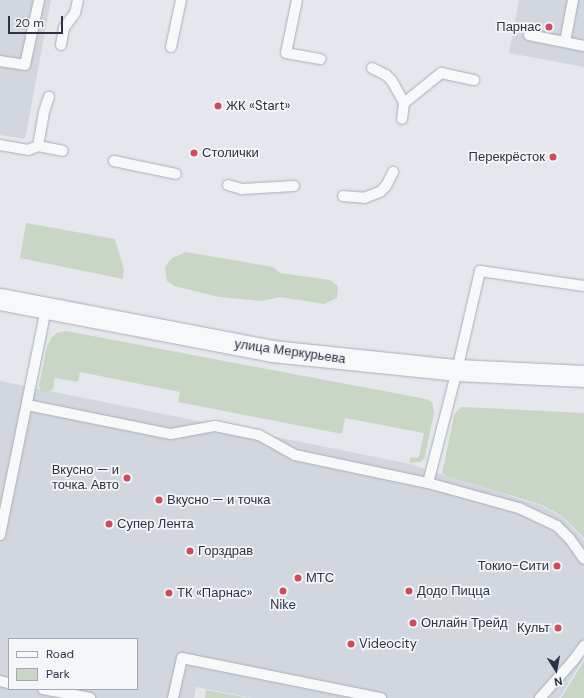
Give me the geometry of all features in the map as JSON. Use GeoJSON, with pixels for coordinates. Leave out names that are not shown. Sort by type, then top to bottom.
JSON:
{"type":"FeatureCollection","features":[{"type":"Feature","properties":{"kind":"street","name":"улица Меркурьева"},"geometry":{"type":"LineString","coordinates":[[0,299],[272,351],[457,370],[584,376]]}},
{"type":"Feature","properties":{"kind":"lane"},"geometry":{"type":"LineString","coordinates":[[0,61],[25,65],[39,0]]}},
{"type":"Feature","properties":{"kind":"lane"},"geometry":{"type":"LineString","coordinates":[[61,45],[64,28],[75,13],[78,0]]}},
{"type":"Feature","properties":{"kind":"lane"},"geometry":{"type":"LineString","coordinates":[[171,47],[181,0]]}},
{"type":"Feature","properties":{"kind":"lane"},"geometry":{"type":"LineString","coordinates":[[297,0],[286,53],[320,59]]}},
{"type":"Feature","properties":{"kind":"lane"},"geometry":{"type":"LineString","coordinates":[[565,42],[573,0]]}},
{"type":"Feature","properties":{"kind":"lane"},"geometry":{"type":"LineString","coordinates":[[528,35],[584,46]]}},
{"type":"Feature","properties":{"kind":"lane"},"geometry":{"type":"LineString","coordinates":[[372,68],[386,75],[392,81],[404,103],[402,119]]}},
{"type":"Feature","properties":{"kind":"lane"},"geometry":{"type":"LineString","coordinates":[[404,103],[441,73],[474,80]]}},
{"type":"Feature","properties":{"kind":"lane"},"geometry":{"type":"LineString","coordinates":[[38,146],[44,112],[49,97]]}},
{"type":"Feature","properties":{"kind":"lane"},"geometry":{"type":"LineString","coordinates":[[0,145],[28,150],[38,146],[63,151]]}},
{"type":"Feature","properties":{"kind":"lane"},"geometry":{"type":"LineString","coordinates":[[114,161],[176,174]]}},
{"type":"Feature","properties":{"kind":"lane"},"geometry":{"type":"LineString","coordinates":[[343,196],[364,198],[380,192],[386,186],[393,172]]}},
{"type":"Feature","properties":{"kind":"lane"},"geometry":{"type":"LineString","coordinates":[[228,185],[242,189],[294,186]]}},
{"type":"Feature","properties":{"kind":"lane"},"geometry":{"type":"LineString","coordinates":[[428,484],[480,271],[584,286]]}},
{"type":"Feature","properties":{"kind":"lane"},"geometry":{"type":"LineString","coordinates":[[0,535],[46,308]]}},
{"type":"Feature","properties":{"kind":"lane"},"geometry":{"type":"LineString","coordinates":[[27,405],[171,434],[215,426],[259,435],[295,455],[428,484],[518,508],[557,526],[570,539],[584,559]]}},
{"type":"Feature","properties":{"kind":"lane"},"geometry":{"type":"LineString","coordinates":[[540,698],[574,661],[584,646]]}},
{"type":"Feature","properties":{"kind":"lane"},"geometry":{"type":"LineString","coordinates":[[174,698],[182,658],[381,698]]}},
{"type":"Feature","properties":{"kind":"lane"},"geometry":{"type":"LineString","coordinates":[[48,690],[90,698]]}},
{"type":"Feature","properties":{"kind":"shaded area"},"geometry":{"type":"Polygon","coordinates":[[[0,0],[51,0],[25,139],[0,135],[0,0]]]}},
{"type":"Feature","properties":{"kind":"shaded area","name":"Парнас"},"geometry":{"type":"Polygon","coordinates":[[[519,0],[584,0],[584,67],[509,53],[519,0]]]}},
{"type":"Feature","properties":{"kind":"shaded area"},"geometry":{"type":"Polygon","coordinates":[[[0,381],[410,464],[542,506],[562,517],[584,540],[584,658],[559,698],[253,698],[196,687],[194,698],[0,698],[0,381]]]}},
{"type":"Feature","properties":{"kind":"green space"},"geometry":{"type":"Polygon","coordinates":[[[26,223],[115,239],[124,269],[123,279],[20,258],[26,223]]]}},
{"type":"Feature","properties":{"kind":"green space"},"geometry":{"type":"Polygon","coordinates":[[[186,252],[273,267],[280,273],[330,280],[338,286],[337,298],[324,304],[280,297],[261,301],[219,297],[174,286],[167,281],[165,267],[172,258],[186,252]]]}},
{"type":"Feature","properties":{"kind":"green space"},"geometry":{"type":"Polygon","coordinates":[[[66,331],[426,399],[432,402],[434,413],[425,457],[421,462],[409,463],[411,457],[417,458],[419,456],[424,433],[345,418],[342,434],[178,402],[180,392],[80,372],[78,382],[55,378],[53,389],[45,393],[41,391],[39,386],[47,346],[51,338],[57,333],[66,331]]]}},
{"type":"Feature","properties":{"kind":"green space"},"geometry":{"type":"Polygon","coordinates":[[[462,407],[584,413],[584,538],[562,516],[542,505],[447,476],[442,473],[454,416],[462,407]]]}},
{"type":"Feature","properties":{"kind":"green space"},"geometry":{"type":"Polygon","coordinates":[[[584,661],[584,698],[561,698],[584,661]]]}},
{"type":"Feature","properties":{"kind":"green space"},"geometry":{"type":"Polygon","coordinates":[[[206,690],[249,698],[205,698],[206,690]]]}},
{"type":"Feature","properties":{"kind":"place","name":"Парнас"},"geometry":{"type":"Point","coordinates":[549,27]}},
{"type":"Feature","properties":{"kind":"place","name":"ЖК «Start»"},"geometry":{"type":"Point","coordinates":[218,106]}},
{"type":"Feature","properties":{"kind":"place","name":"Столички"},"geometry":{"type":"Point","coordinates":[194,153]}},
{"type":"Feature","properties":{"kind":"place","name":"Перекрёсток"},"geometry":{"type":"Point","coordinates":[553,157]}},
{"type":"Feature","properties":{"kind":"place","name":"Вкусно — и точка. Авто"},"geometry":{"type":"Point","coordinates":[127,478]}},
{"type":"Feature","properties":{"kind":"place","name":"Вкусно — и точка"},"geometry":{"type":"Point","coordinates":[159,500]}},
{"type":"Feature","properties":{"kind":"place","name":"Супер Лента"},"geometry":{"type":"Point","coordinates":[109,524]}},
{"type":"Feature","properties":{"kind":"place","name":"Горздрав"},"geometry":{"type":"Point","coordinates":[190,551]}},
{"type":"Feature","properties":{"kind":"place","name":"Токио-Сити"},"geometry":{"type":"Point","coordinates":[557,566]}},
{"type":"Feature","properties":{"kind":"place","name":"МТС"},"geometry":{"type":"Point","coordinates":[298,578]}},
{"type":"Feature","properties":{"kind":"place","name":"Nike"},"geometry":{"type":"Point","coordinates":[283,591]}},
{"type":"Feature","properties":{"kind":"place","name":"Додо Пицца"},"geometry":{"type":"Point","coordinates":[409,591]}},
{"type":"Feature","properties":{"kind":"place","name":"ТК «Парнас»"},"geometry":{"type":"Point","coordinates":[169,593]}},
{"type":"Feature","properties":{"kind":"place","name":"Онлайн Трейд"},"geometry":{"type":"Point","coordinates":[413,623]}},
{"type":"Feature","properties":{"kind":"place","name":"Культ"},"geometry":{"type":"Point","coordinates":[558,628]}},
{"type":"Feature","properties":{"kind":"place","name":"Videocity"},"geometry":{"type":"Point","coordinates":[351,644]}}]}
